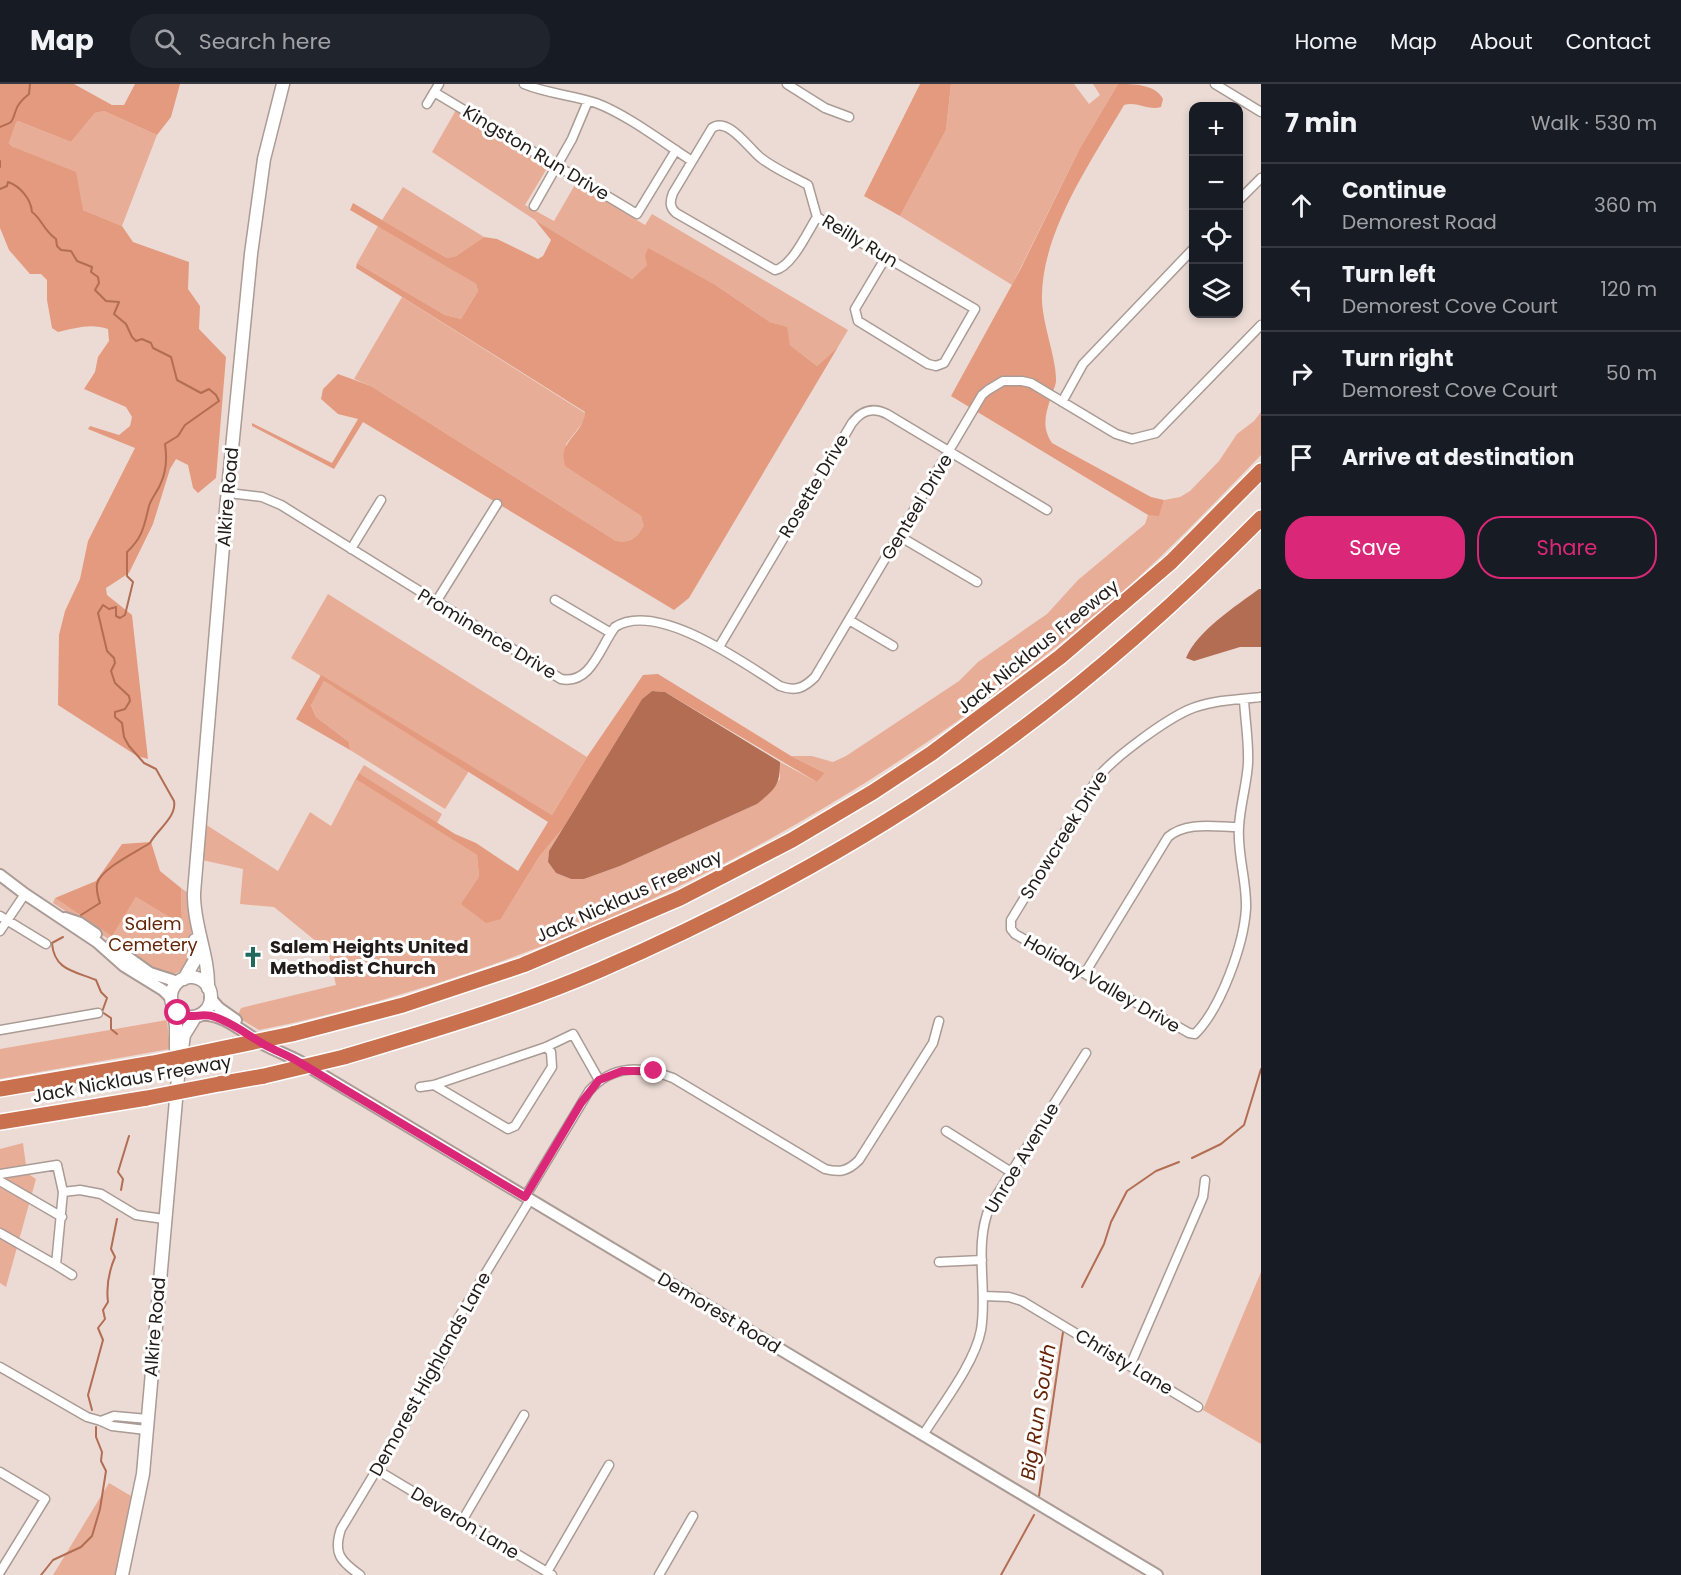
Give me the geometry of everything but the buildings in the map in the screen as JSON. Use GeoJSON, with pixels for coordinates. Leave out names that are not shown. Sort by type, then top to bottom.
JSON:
{"type":"FeatureCollection","features":[{"type":"Feature","properties":{"kind":"highway","name":"Jack Nicklaus Freeway"},"geometry":{"type":"LineString","coordinates":[[0,1089],[153,1063],[292,1034],[403,1005],[523,965],[680,898],[801,835],[932,753],[1060,657],[1171,562],[1261,471]]}},
{"type":"Feature","properties":{"kind":"highway","name":"Jack Nicklaus Freeway"},"geometry":{"type":"LineString","coordinates":[[0,1122],[264,1076],[344,1057],[497,1009],[599,970],[733,907],[817,863],[957,776],[1123,648],[1171,606],[1261,518]]}},
{"type":"Feature","properties":{"kind":"main road","name":"Alkire Road"},"geometry":{"type":"LineString","coordinates":[[209,993],[207,963],[195,912],[194,893],[228,493],[257,201],[267,144],[283,84]]}},
{"type":"Feature","properties":{"kind":"main road","name":"Alkire Road"},"geometry":{"type":"LineString","coordinates":[[181,980],[193,966],[196,955],[192,923],[195,912]]}},
{"type":"Feature","properties":{"kind":"main road"},"geometry":{"type":"LineString","coordinates":[[197,978],[209,993],[207,1009],[197,1016],[182,1015],[172,1002],[173,989],[181,980],[197,978]]}},
{"type":"Feature","properties":{"kind":"main road","name":"Alkire Road"},"geometry":{"type":"LineString","coordinates":[[172,1002],[178,1077]]}},
{"type":"Feature","properties":{"kind":"main road","name":"Alkire Road"},"geometry":{"type":"LineString","coordinates":[[122,1575],[141,1485],[178,1077],[184,1035],[197,1016]]}},
{"type":"Feature","properties":{"kind":"street"},"geometry":{"type":"LineString","coordinates":[[524,84],[554,94],[598,104],[692,160],[673,194],[672,208],[767,267],[775,270],[782,269],[818,217]]}},
{"type":"Feature","properties":{"kind":"street"},"geometry":{"type":"LineString","coordinates":[[787,84],[797,87],[825,108],[849,117]]}},
{"type":"Feature","properties":{"kind":"street"},"geometry":{"type":"LineString","coordinates":[[1215,84],[1261,112]]}},
{"type":"Feature","properties":{"kind":"street"},"geometry":{"type":"LineString","coordinates":[[427,104],[437,88]]}},
{"type":"Feature","properties":{"kind":"street","name":"Kingston Run Drive"},"geometry":{"type":"LineString","coordinates":[[437,88],[557,166],[637,214],[676,150]]}},
{"type":"Feature","properties":{"kind":"street"},"geometry":{"type":"LineString","coordinates":[[534,206],[579,126],[588,101]]}},
{"type":"Feature","properties":{"kind":"street","name":"Reilly Run"},"geometry":{"type":"LineString","coordinates":[[692,160],[712,128],[721,125],[742,137],[763,160],[808,185],[818,217],[975,309],[944,363],[936,366],[928,364],[858,321],[855,309],[886,257]]}},
{"type":"Feature","properties":{"kind":"street"},"geometry":{"type":"LineString","coordinates":[[1243,197],[1261,178]]}},
{"type":"Feature","properties":{"kind":"street"},"geometry":{"type":"LineString","coordinates":[[1062,402],[1083,364],[1189,253]]}},
{"type":"Feature","properties":{"kind":"street","name":"Genteel Drive"},"geometry":{"type":"LineString","coordinates":[[719,647],[780,686],[799,689],[808,684],[815,677],[982,395],[1003,381],[1031,383],[1116,434],[1132,439],[1156,433],[1261,325]]}},
{"type":"Feature","properties":{"kind":"street","name":"Rosette Drive"},"geometry":{"type":"LineString","coordinates":[[719,647],[852,423],[861,413],[881,411],[949,451]]}},
{"type":"Feature","properties":{"kind":"street"},"geometry":{"type":"LineString","coordinates":[[949,451],[1047,510]]}},
{"type":"Feature","properties":{"kind":"street","name":"Prominence Drive"},"geometry":{"type":"LineString","coordinates":[[228,493],[250,495],[271,501],[554,676],[574,680],[585,673],[611,633]]}},
{"type":"Feature","properties":{"kind":"street"},"geometry":{"type":"LineString","coordinates":[[351,549],[381,500]]}},
{"type":"Feature","properties":{"kind":"street"},"geometry":{"type":"LineString","coordinates":[[436,602],[497,504]]}},
{"type":"Feature","properties":{"kind":"street"},"geometry":{"type":"LineString","coordinates":[[899,536],[977,582]]}},
{"type":"Feature","properties":{"kind":"street"},"geometry":{"type":"LineString","coordinates":[[555,600],[611,633],[615,627],[628,621],[659,624],[684,630],[719,647]]}},
{"type":"Feature","properties":{"kind":"street"},"geometry":{"type":"LineString","coordinates":[[849,620],[893,646]]}},
{"type":"Feature","properties":{"kind":"street","name":"Snowcreek Drive"},"geometry":{"type":"LineString","coordinates":[[1011,929],[1011,920],[1106,767],[1188,710],[1214,703],[1261,697]]}},
{"type":"Feature","properties":{"kind":"street"},"geometry":{"type":"LineString","coordinates":[[1085,973],[1168,837],[1190,827],[1239,827],[1248,762],[1244,699]]}},
{"type":"Feature","properties":{"kind":"street","name":"Holiday Valley Drive"},"geometry":{"type":"LineString","coordinates":[[1011,929],[1019,937],[1182,1030],[1196,1034],[1210,1016],[1222,993],[1234,962],[1244,921],[1246,907],[1239,827]]}},
{"type":"Feature","properties":{"kind":"street"},"geometry":{"type":"LineString","coordinates":[[0,874],[25,894],[97,942],[124,966],[163,990],[172,1002]]}},
{"type":"Feature","properties":{"kind":"street"},"geometry":{"type":"LineString","coordinates":[[0,931],[4,918],[25,894]]}},
{"type":"Feature","properties":{"kind":"street"},"geometry":{"type":"LineString","coordinates":[[56,914],[80,923],[150,973],[181,980]]}},
{"type":"Feature","properties":{"kind":"street"},"geometry":{"type":"LineString","coordinates":[[4,918],[46,944]]}},
{"type":"Feature","properties":{"kind":"street","name":"Demorest Road"},"geometry":{"type":"LineString","coordinates":[[209,993],[225,1012],[271,1042],[280,1051]]}},
{"type":"Feature","properties":{"kind":"street"},"geometry":{"type":"LineString","coordinates":[[0,1030],[98,1012]]}},
{"type":"Feature","properties":{"kind":"street","name":"Demorest Road"},"geometry":{"type":"LineString","coordinates":[[197,1016],[217,1017],[268,1047],[280,1051],[1157,1575]]}},
{"type":"Feature","properties":{"kind":"street"},"geometry":{"type":"LineString","coordinates":[[420,1087],[434,1085],[546,1047],[573,1034],[599,1080],[610,1074],[632,1069],[654,1071],[673,1078],[825,1169],[837,1172],[850,1169],[859,1161],[933,1043],[939,1021]]}},
{"type":"Feature","properties":{"kind":"street"},"geometry":{"type":"LineString","coordinates":[[434,1085],[507,1129],[512,1128],[552,1067],[551,1053],[546,1047]]}},
{"type":"Feature","properties":{"kind":"street","name":"Unroe Avenue"},"geometry":{"type":"LineString","coordinates":[[923,1435],[974,1354],[981,1333],[984,1296],[982,1238],[986,1216],[1086,1053]]}},
{"type":"Feature","properties":{"kind":"street","name":"Demorest Highlands Lane"},"geometry":{"type":"LineString","coordinates":[[360,1575],[341,1560],[337,1542],[341,1530],[442,1361],[459,1317],[527,1198],[585,1097],[599,1080]]}},
{"type":"Feature","properties":{"kind":"street"},"geometry":{"type":"LineString","coordinates":[[946,1131],[1011,1172]]}},
{"type":"Feature","properties":{"kind":"street"},"geometry":{"type":"LineString","coordinates":[[0,1174],[57,1165],[63,1192],[56,1265]]}},
{"type":"Feature","properties":{"kind":"street"},"geometry":{"type":"LineString","coordinates":[[1130,1366],[1203,1197],[1205,1180]]}},
{"type":"Feature","properties":{"kind":"street"},"geometry":{"type":"LineString","coordinates":[[0,1181],[62,1216]]}},
{"type":"Feature","properties":{"kind":"street"},"geometry":{"type":"LineString","coordinates":[[63,1192],[80,1190],[101,1194],[136,1215],[164,1219]]}},
{"type":"Feature","properties":{"kind":"street"},"geometry":{"type":"LineString","coordinates":[[0,1233],[72,1275]]}},
{"type":"Feature","properties":{"kind":"street"},"geometry":{"type":"LineString","coordinates":[[939,1262],[982,1260]]}},
{"type":"Feature","properties":{"kind":"street","name":"Christy Lane"},"geometry":{"type":"LineString","coordinates":[[984,1296],[1009,1297],[1022,1301],[1198,1407]]}},
{"type":"Feature","properties":{"kind":"street"},"geometry":{"type":"LineString","coordinates":[[0,1367],[80,1414],[100,1421],[110,1416],[147,1424]]}},
{"type":"Feature","properties":{"kind":"street"},"geometry":{"type":"LineString","coordinates":[[462,1521],[524,1415]]}},
{"type":"Feature","properties":{"kind":"street"},"geometry":{"type":"LineString","coordinates":[[550,1573],[609,1465]]}},
{"type":"Feature","properties":{"kind":"street","name":"Deveron Lane"},"geometry":{"type":"LineString","coordinates":[[377,1470],[550,1573]]}},
{"type":"Feature","properties":{"kind":"street"},"geometry":{"type":"LineString","coordinates":[[0,1472],[45,1499],[0,1572]]}},
{"type":"Feature","properties":{"kind":"street"},"geometry":{"type":"LineString","coordinates":[[659,1575],[693,1516]]}},
{"type":"Feature","properties":{"kind":"green space"},"geometry":{"type":"Polygon","coordinates":[[[951,84],[1074,84],[1089,104],[1100,95],[1093,84],[1118,84],[1080,148],[1012,285],[900,216],[946,130],[951,84]]]}},
{"type":"Feature","properties":{"kind":"green space"},"geometry":{"type":"Polygon","coordinates":[[[456,110],[549,165],[525,205],[554,221],[576,183],[645,225],[652,214],[848,330],[838,347],[817,366],[790,345],[786,327],[770,322],[714,284],[648,249],[647,265],[632,279],[535,220],[432,152],[456,110]]]}},
{"type":"Feature","properties":{"kind":"green space"},"geometry":{"type":"Polygon","coordinates":[[[104,111],[157,135],[122,226],[83,210],[9,143],[18,121],[71,142],[95,113],[104,111]]]}},
{"type":"Feature","properties":{"kind":"green space"},"geometry":{"type":"Polygon","coordinates":[[[403,187],[484,237],[456,256],[447,258],[382,220],[403,187]]]}},
{"type":"Feature","properties":{"kind":"green space"},"geometry":{"type":"Polygon","coordinates":[[[378,226],[476,284],[478,291],[461,319],[445,315],[357,263],[378,226]]]}},
{"type":"Feature","properties":{"kind":"green space"},"geometry":{"type":"Polygon","coordinates":[[[402,297],[585,413],[584,421],[566,444],[566,467],[641,516],[645,526],[639,534],[630,540],[616,541],[371,386],[354,379],[402,297]]]}},
{"type":"Feature","properties":{"kind":"green space"},"geometry":{"type":"Polygon","coordinates":[[[1261,412],[1261,455],[1187,531],[1129,586],[1034,664],[956,722],[876,776],[793,826],[709,872],[621,913],[532,950],[441,982],[351,1009],[259,1030],[237,1017],[241,1008],[336,985],[328,951],[274,907],[240,904],[243,869],[202,860],[205,824],[278,871],[310,812],[331,826],[356,778],[477,855],[479,877],[501,919],[539,857],[563,828],[549,851],[548,862],[556,873],[571,879],[584,879],[620,866],[757,804],[780,779],[780,762],[817,782],[825,773],[791,756],[812,756],[833,762],[846,756],[959,681],[978,662],[1047,614],[1078,580],[1145,524],[1148,515],[1159,515],[1164,500],[1180,497],[1190,491],[1219,461],[1237,434],[1254,421],[1261,412]]]}},
{"type":"Feature","properties":{"kind":"green space"},"geometry":{"type":"Polygon","coordinates":[[[328,594],[587,757],[552,815],[291,658],[328,594]]]}},
{"type":"Feature","properties":{"kind":"green space"},"geometry":{"type":"Polygon","coordinates":[[[324,681],[469,771],[445,809],[350,750],[349,742],[316,717],[311,704],[324,681]]]}},
{"type":"Feature","properties":{"kind":"green space"},"geometry":{"type":"Polygon","coordinates":[[[364,765],[442,814],[437,823],[359,773],[364,765]]]}},
{"type":"Feature","properties":{"kind":"green space","name":"Salem Cemetery"},"geometry":{"type":"Polygon","coordinates":[[[181,888],[188,893],[192,934],[191,950],[183,969],[174,974],[163,973],[137,961],[107,938],[53,903],[55,898],[112,935],[136,897],[182,925],[181,888]]]}},
{"type":"Feature","properties":{"kind":"green space"},"geometry":{"type":"Polygon","coordinates":[[[167,1020],[170,1049],[0,1079],[0,1049],[167,1020]]]}},
{"type":"Feature","properties":{"kind":"green space"},"geometry":{"type":"Polygon","coordinates":[[[23,1143],[27,1173],[36,1179],[6,1287],[0,1283],[0,1149],[23,1143]]]}},
{"type":"Feature","properties":{"kind":"green space"},"geometry":{"type":"Polygon","coordinates":[[[1261,1272],[1261,1444],[1203,1410],[1261,1272]]]}},
{"type":"Feature","properties":{"kind":"green space"},"geometry":{"type":"Polygon","coordinates":[[[109,1483],[138,1500],[122,1575],[53,1575],[109,1483]]]}},
{"type":"Feature","properties":{"kind":"shaded area"},"geometry":{"type":"Polygon","coordinates":[[[0,84],[74,84],[112,105],[124,105],[135,84],[180,84],[171,117],[157,135],[104,111],[95,113],[71,142],[18,121],[9,143],[13,147],[76,172],[83,210],[122,226],[133,242],[189,262],[188,289],[200,306],[199,329],[226,357],[216,478],[198,493],[193,488],[188,465],[176,459],[170,469],[153,524],[129,573],[106,588],[107,595],[132,615],[148,759],[137,756],[58,705],[59,635],[65,611],[80,579],[88,541],[135,448],[88,429],[90,426],[119,435],[130,426],[132,417],[126,407],[84,389],[95,372],[98,357],[109,341],[108,329],[89,326],[58,332],[52,328],[47,300],[47,280],[41,274],[30,274],[9,250],[0,228],[0,84]]]}},
{"type":"Feature","properties":{"kind":"shaded area"},"geometry":{"type":"Polygon","coordinates":[[[920,84],[951,84],[946,130],[900,216],[864,196],[920,84]]]}},
{"type":"Feature","properties":{"kind":"shaded area"},"geometry":{"type":"Polygon","coordinates":[[[1118,84],[1137,85],[1155,90],[1163,99],[1161,107],[1156,108],[1133,104],[1124,105],[1083,174],[1058,225],[1049,250],[1042,301],[1056,373],[1056,382],[1045,422],[1052,443],[1151,497],[1164,500],[1159,516],[1148,515],[951,396],[1020,270],[1080,148],[1118,84]]]}},
{"type":"Feature","properties":{"kind":"shaded area"},"geometry":{"type":"Polygon","coordinates":[[[353,203],[447,258],[456,256],[484,237],[497,239],[538,259],[543,256],[551,240],[535,220],[632,279],[647,265],[645,256],[648,248],[714,284],[770,322],[787,327],[790,345],[817,366],[838,347],[689,598],[674,610],[363,422],[334,469],[252,426],[252,423],[332,463],[358,419],[338,414],[321,399],[323,389],[338,374],[371,386],[616,541],[633,539],[644,526],[641,516],[566,467],[564,451],[580,427],[585,412],[356,268],[357,263],[445,315],[461,319],[478,291],[476,284],[350,210],[353,203]]]}},
{"type":"Feature","properties":{"kind":"shaded area"},"geometry":{"type":"Polygon","coordinates":[[[1261,589],[1261,647],[1240,647],[1194,661],[1186,658],[1191,648],[1208,629],[1261,589]]]}},
{"type":"Feature","properties":{"kind":"shaded area"},"geometry":{"type":"Polygon","coordinates":[[[658,674],[791,756],[825,773],[817,782],[665,692],[652,691],[642,699],[563,828],[539,857],[501,919],[486,923],[461,904],[479,877],[477,855],[356,779],[359,773],[518,871],[548,822],[324,681],[311,705],[316,717],[349,742],[350,750],[296,719],[321,675],[552,815],[587,757],[643,675],[658,674]]]}},
{"type":"Feature","properties":{"kind":"shaded area"},"geometry":{"type":"Polygon","coordinates":[[[652,691],[665,692],[780,762],[779,777],[775,786],[757,804],[620,866],[584,879],[571,879],[556,873],[548,862],[549,851],[642,699],[652,691]]]}},
{"type":"Feature","properties":{"kind":"shaded area"},"geometry":{"type":"Polygon","coordinates":[[[151,842],[160,871],[181,888],[182,925],[136,897],[112,936],[55,898],[96,881],[122,844],[151,842]]]}},
{"type":"Feature","properties":{"kind":"waterway"},"geometry":{"type":"LineString","coordinates":[[0,127],[12,121],[18,105],[29,94],[30,84]]}},
{"type":"Feature","properties":{"kind":"waterway"},"geometry":{"type":"LineString","coordinates":[[0,161],[0,167]]}},
{"type":"Feature","properties":{"kind":"waterway"},"geometry":{"type":"LineString","coordinates":[[0,189],[7,186],[8,182],[21,190],[30,202],[32,212],[56,239],[57,246],[61,250],[71,251],[77,261],[92,267],[91,272],[98,277],[99,283],[95,290],[106,301],[119,302],[114,314],[126,324],[136,341],[142,339],[151,343],[153,348],[171,357],[177,380],[201,393],[209,389],[219,401],[185,425],[178,436],[165,444],[166,465],[162,480],[150,503],[140,536],[127,552],[127,576],[133,582],[125,615],[120,618],[116,616],[116,607],[109,609],[103,605],[98,613],[107,651],[114,658],[115,663],[111,671],[115,683],[129,696],[130,701],[125,709],[115,712],[115,717],[122,723],[124,737],[129,746],[144,763],[156,769],[174,801],[174,807],[170,818],[150,843],[111,867],[100,878],[97,884],[100,903],[81,915]]}},
{"type":"Feature","properties":{"kind":"waterway"},"geometry":{"type":"LineString","coordinates":[[63,937],[52,943],[57,959],[66,968],[96,980],[101,992],[107,998],[102,1012],[111,1018],[111,1029],[117,1034]]}},
{"type":"Feature","properties":{"kind":"waterway","name":"Big Run South"},"geometry":{"type":"LineString","coordinates":[[1192,1158],[1221,1144],[1244,1125],[1261,1069]]}},
{"type":"Feature","properties":{"kind":"waterway"},"geometry":{"type":"LineString","coordinates":[[121,1190],[123,1179],[118,1172],[129,1136]]}},
{"type":"Feature","properties":{"kind":"waterway","name":"Big Run South"},"geometry":{"type":"LineString","coordinates":[[1082,1287],[1127,1191],[1156,1171],[1179,1162]]}},
{"type":"Feature","properties":{"kind":"waterway"},"geometry":{"type":"LineString","coordinates":[[92,1410],[88,1395],[103,1340],[98,1328],[105,1319],[103,1310],[108,1302],[108,1279],[115,1257],[111,1249],[117,1219]]}},
{"type":"Feature","properties":{"kind":"waterway","name":"Big Run South"},"geometry":{"type":"LineString","coordinates":[[1039,1496],[1063,1332]]}},
{"type":"Feature","properties":{"kind":"waterway"},"geometry":{"type":"LineString","coordinates":[[41,1575],[53,1560],[81,1547],[92,1536],[100,1509],[106,1471],[101,1461],[102,1452],[96,1437],[96,1427]]}},
{"type":"Feature","properties":{"kind":"waterway","name":"Big Run South"},"geometry":{"type":"LineString","coordinates":[[1001,1575],[1034,1515]]}},
{"type":"Feature","properties":{"kind":"place","name":"Salem Heights United Methodist Church"},"geometry":{"type":"Point","coordinates":[253,957]}},
{"type":"Feature","properties":{"kind":"route"},"geometry":{"type":"LineString","coordinates":[[178,1013],[191,1017],[204,1014],[217,1017],[299,1062],[525,1197],[581,1103],[599,1080],[610,1074],[632,1069],[654,1071]]}}]}
